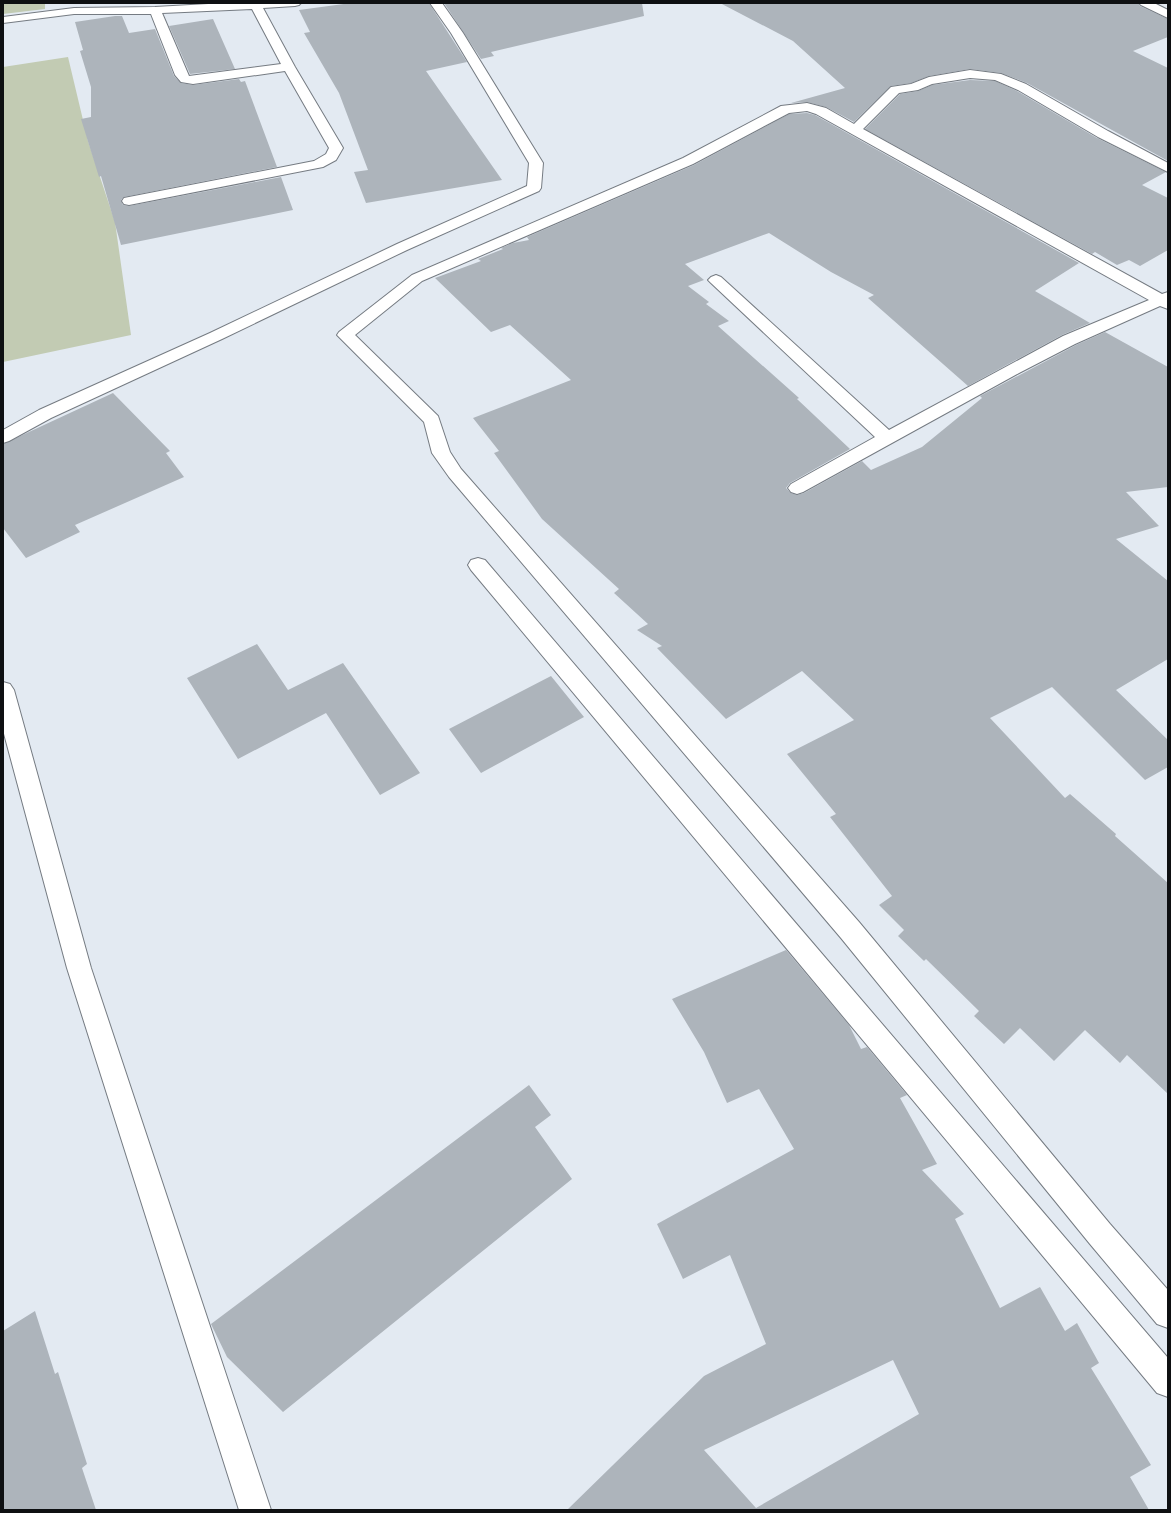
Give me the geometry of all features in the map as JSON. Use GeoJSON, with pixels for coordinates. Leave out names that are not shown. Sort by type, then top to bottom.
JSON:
{"type":"FeatureCollection","features":[{"type":"Feature","properties":{"kind":"street"},"geometry":{"type":"LineString","coordinates":[[3,20],[73,7],[155,10],[295,3]]}},
{"type":"Feature","properties":{"kind":"street"},"geometry":{"type":"LineString","coordinates":[[3,437],[45,414],[402,247],[534,188],[536,163],[457,33],[436,3]]}},
{"type":"Feature","properties":{"kind":"street"},"geometry":{"type":"LineString","coordinates":[[1145,3],[1168,15]]}},
{"type":"Feature","properties":{"kind":"street"},"geometry":{"type":"LineString","coordinates":[[129,201],[318,164],[331,157],[336,148],[289,68],[256,5]]}},
{"type":"Feature","properties":{"kind":"street"},"geometry":{"type":"LineString","coordinates":[[155,10],[181,75],[185,78],[193,80],[289,68]]}},
{"type":"Feature","properties":{"kind":"street"},"geometry":{"type":"LineString","coordinates":[[855,130],[895,90],[914,87],[930,81],[970,74],[997,77],[1022,86],[1103,134],[1168,168]]}},
{"type":"Feature","properties":{"kind":"street"},"geometry":{"type":"LineString","coordinates":[[1166,300],[821,111],[808,107],[786,109],[688,160],[417,278],[345,335],[432,420],[438,436],[441,453],[455,473],[484,504],[685,740],[850,930],[1100,1234],[1168,1313]]}},
{"type":"Feature","properties":{"kind":"street"},"geometry":{"type":"LineString","coordinates":[[716,280],[887,438]]}},
{"type":"Feature","properties":{"kind":"street"},"geometry":{"type":"LineString","coordinates":[[797,488],[1013,369],[1069,340],[1166,300]]}},
{"type":"Feature","properties":{"kind":"street"},"geometry":{"type":"LineString","coordinates":[[478,565],[1168,1382]]}},
{"type":"Feature","properties":{"kind":"street"},"geometry":{"type":"LineString","coordinates":[[3,690],[80,968],[255,1510]]}},
{"type":"Feature","properties":{"kind":"green space"},"geometry":{"type":"Polygon","coordinates":[[[3,3],[45,3],[45,9],[3,14],[3,3]]]}},
{"type":"Feature","properties":{"kind":"green space"},"geometry":{"type":"Polygon","coordinates":[[[68,57],[88,141],[115,222],[131,335],[3,362],[3,67],[68,57]]]}},
{"type":"Feature","properties":{"kind":"building"},"geometry":{"type":"Polygon","coordinates":[[[351,3],[429,3],[467,62],[426,71],[502,180],[366,203],[354,172],[368,170],[339,93],[304,33],[310,32],[299,10],[351,3]]]}},
{"type":"Feature","properties":{"kind":"building"},"geometry":{"type":"Polygon","coordinates":[[[444,3],[642,3],[644,16],[491,52],[494,56],[481,59],[444,3]]]}},
{"type":"Feature","properties":{"kind":"building"},"geometry":{"type":"Polygon","coordinates":[[[720,3],[1138,3],[1140,6],[1168,19],[1168,37],[1133,51],[1168,68],[1168,161],[1027,83],[1001,73],[970,69],[929,76],[911,83],[891,86],[854,122],[826,107],[807,102],[791,103],[845,88],[793,41],[720,3]]]}},
{"type":"Feature","properties":{"kind":"building"},"geometry":{"type":"Polygon","coordinates":[[[122,16],[129,33],[155,29],[174,76],[181,83],[193,85],[239,79],[241,82],[245,81],[277,167],[124,197],[121,200],[123,205],[129,206],[281,177],[293,210],[121,245],[101,176],[99,177],[81,119],[91,117],[91,87],[80,51],[83,50],[75,22],[122,16]]]}},
{"type":"Feature","properties":{"kind":"building"},"geometry":{"type":"Polygon","coordinates":[[[213,19],[235,69],[190,74],[169,26],[213,19]]]}},
{"type":"Feature","properties":{"kind":"building"},"geometry":{"type":"Polygon","coordinates":[[[970,80],[995,81],[1017,91],[1097,138],[1166,172],[1142,185],[1168,198],[1168,250],[1140,266],[1129,260],[1117,265],[1095,252],[1092,254],[865,129],[900,94],[918,91],[932,85],[970,80]]]}},
{"type":"Feature","properties":{"kind":"building"},"geometry":{"type":"Polygon","coordinates":[[[807,113],[815,115],[1079,263],[1035,291],[1090,323],[1062,335],[968,386],[868,298],[874,295],[831,272],[769,233],[685,264],[704,280],[688,286],[709,302],[706,304],[729,321],[718,326],[799,398],[797,399],[850,449],[790,483],[786,488],[791,493],[797,495],[804,493],[862,461],[871,470],[922,447],[982,398],[980,396],[1076,345],[1105,332],[1168,367],[1168,487],[1126,492],[1159,526],[1116,539],[1168,581],[1168,659],[1116,690],[1168,740],[1168,767],[1145,780],[1052,687],[990,718],[1065,798],[1070,794],[1116,834],[1115,836],[1168,883],[1168,1094],[1127,1055],[1120,1063],[1085,1030],[1054,1061],[1020,1028],[1004,1044],[974,1016],[979,1011],[926,959],[924,961],[898,936],[904,930],[879,905],[892,896],[830,817],[836,814],[787,754],[854,720],[802,671],[726,719],[657,648],[662,646],[637,630],[648,624],[614,593],[619,589],[542,519],[494,453],[499,451],[473,418],[571,380],[510,325],[491,332],[435,278],[481,261],[478,259],[503,249],[501,248],[513,243],[529,240],[527,237],[694,165],[789,114],[807,113]]]}},
{"type":"Feature","properties":{"kind":"building"},"geometry":{"type":"Polygon","coordinates":[[[113,393],[170,451],[166,453],[184,477],[75,525],[80,532],[26,558],[3,528],[3,444],[113,393]]]}},
{"type":"Feature","properties":{"kind":"building"},"geometry":{"type":"Polygon","coordinates":[[[257,644],[288,690],[343,663],[420,773],[380,795],[326,713],[238,759],[187,678],[257,644]]]}},
{"type":"Feature","properties":{"kind":"building"},"geometry":{"type":"Polygon","coordinates":[[[551,676],[584,717],[481,773],[449,729],[551,676]]]}},
{"type":"Feature","properties":{"kind":"building"},"geometry":{"type":"Polygon","coordinates":[[[786,950],[849,1025],[861,1049],[867,1047],[907,1095],[900,1098],[937,1164],[922,1170],[964,1214],[955,1219],[1000,1308],[1040,1287],[1065,1331],[1077,1323],[1099,1363],[1091,1368],[1151,1465],[1130,1477],[1149,1510],[567,1510],[704,1376],[766,1344],[730,1255],[683,1279],[657,1224],[794,1149],[759,1089],[727,1103],[704,1052],[672,999],[786,950]],[[893,1360],[704,1450],[756,1508],[919,1414],[893,1360]]]}},
{"type":"Feature","properties":{"kind":"building"},"geometry":{"type":"Polygon","coordinates":[[[529,1085],[551,1115],[535,1127],[572,1179],[283,1412],[227,1357],[211,1324],[529,1085]]]}},
{"type":"Feature","properties":{"kind":"building"},"geometry":{"type":"Polygon","coordinates":[[[35,1311],[55,1374],[58,1372],[87,1464],[82,1468],[96,1510],[3,1510],[3,1331],[35,1311]]]}}]}
